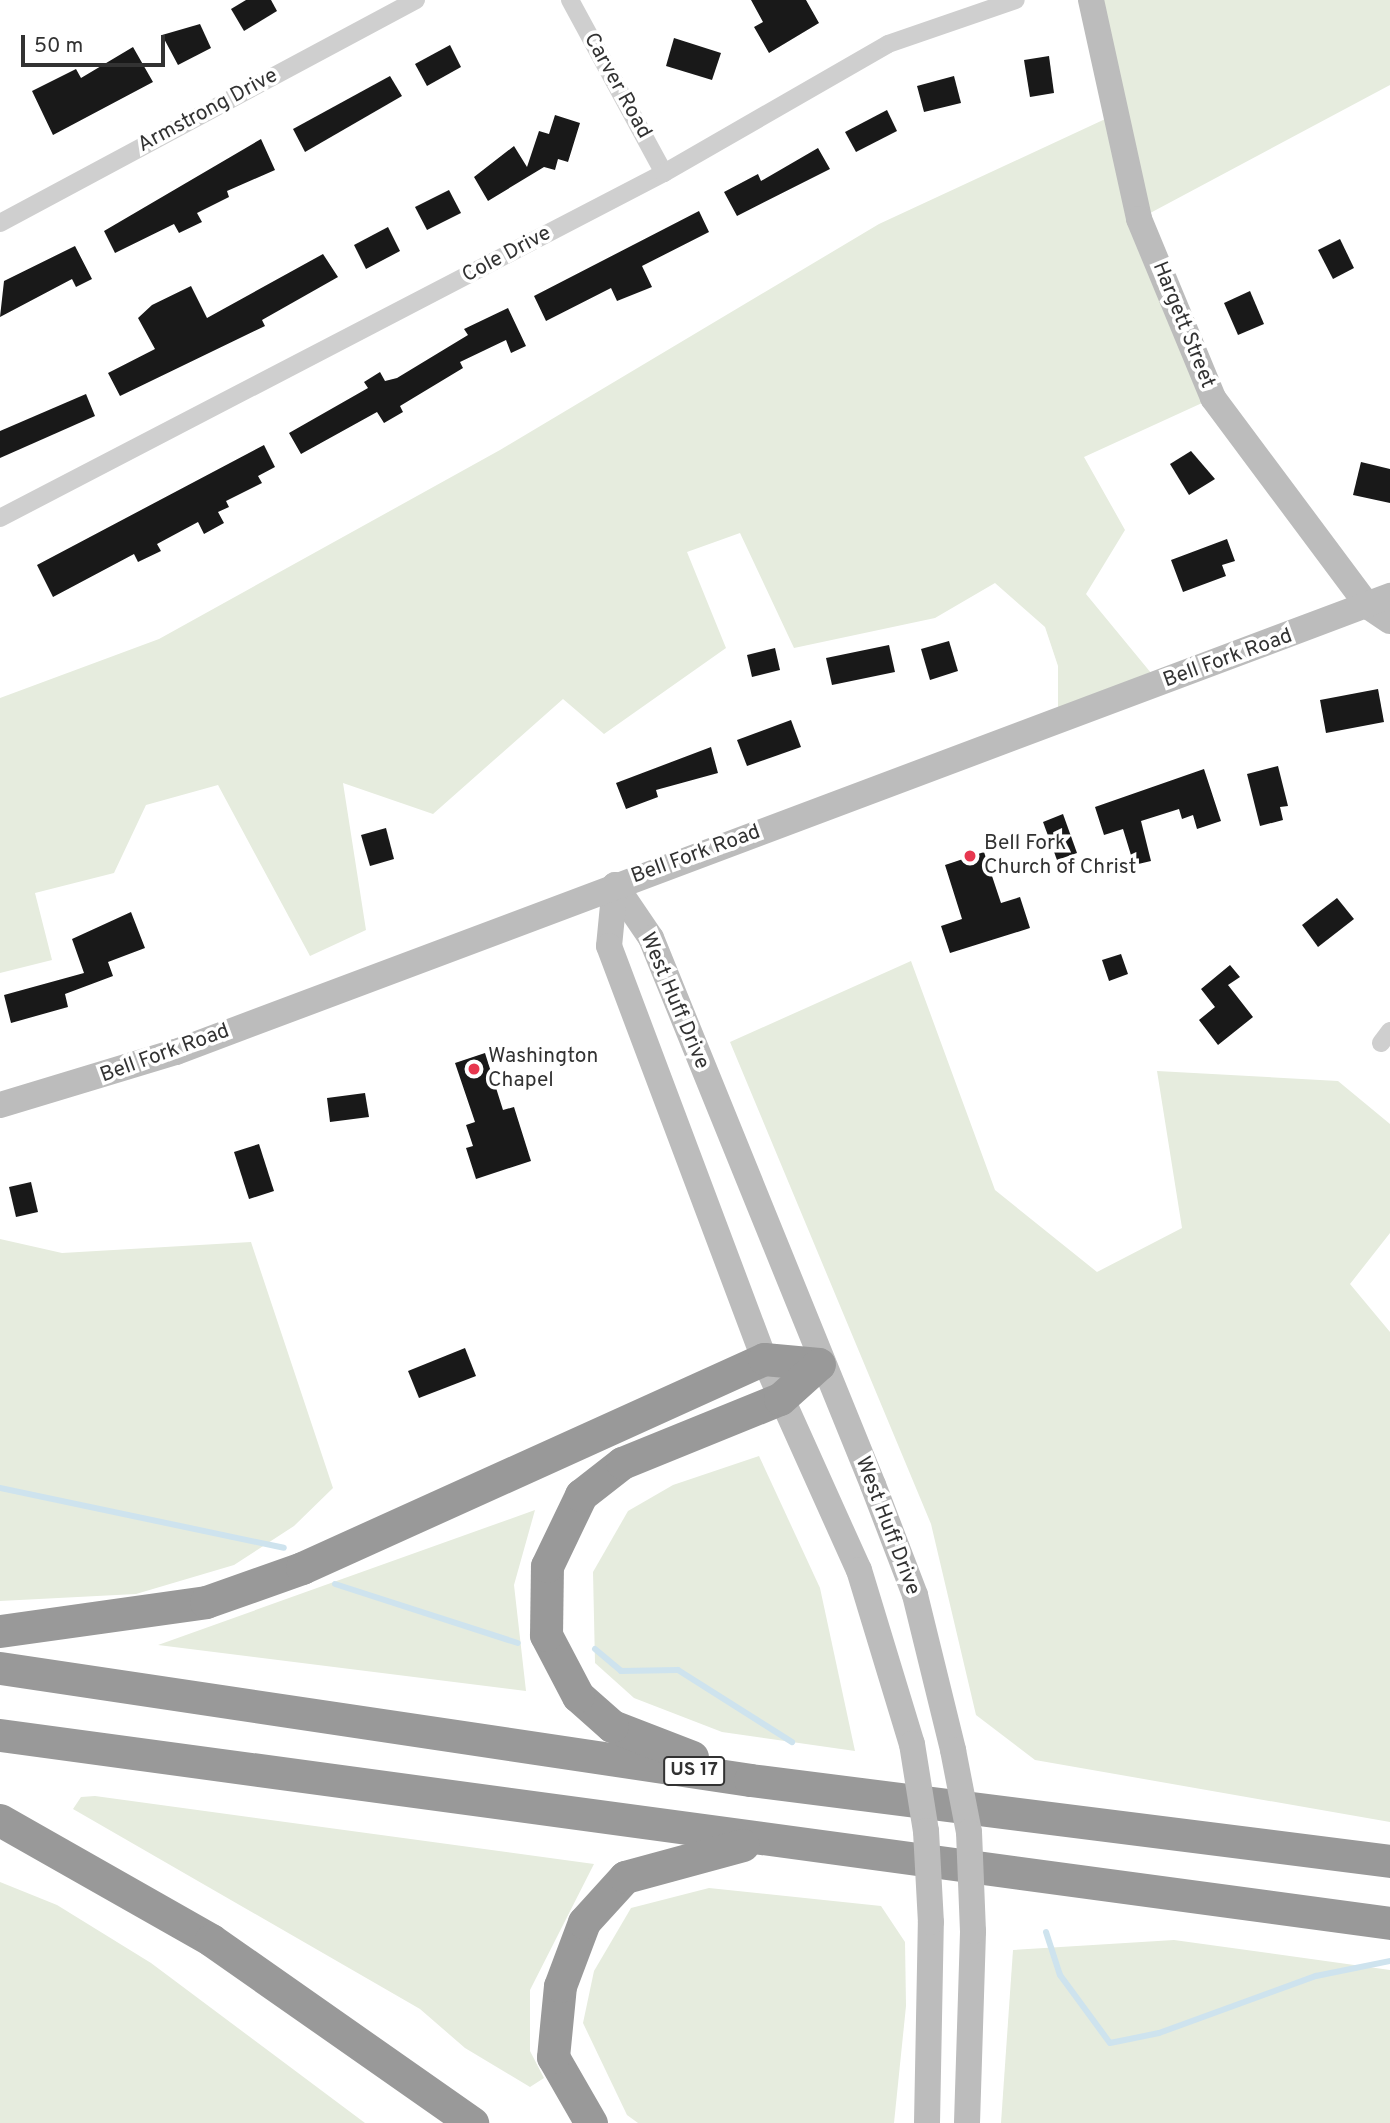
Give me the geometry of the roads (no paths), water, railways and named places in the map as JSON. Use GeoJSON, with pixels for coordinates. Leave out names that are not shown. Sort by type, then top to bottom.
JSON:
{"type":"FeatureCollection","features":[{"type":"Feature","properties":{"kind":"highway"},"geometry":{"type":"LineString","coordinates":[[0,1631],[206,1602],[302,1569],[764,1359],[819,1364]]}},
{"type":"Feature","properties":{"kind":"highway"},"geometry":{"type":"LineString","coordinates":[[750,1780],[612,1726],[559,1669],[543,1602],[557,1538],[581,1495],[622,1463],[780,1399],[819,1364]]}},
{"type":"Feature","properties":{"kind":"highway","name":"US 17"},"geometry":{"type":"LineString","coordinates":[[0,1668],[750,1780],[1390,1861]]}},
{"type":"Feature","properties":{"kind":"highway"},"geometry":{"type":"LineString","coordinates":[[0,1735],[1390,1923]]}},
{"type":"Feature","properties":{"kind":"highway"},"geometry":{"type":"LineString","coordinates":[[0,1820],[211,1941],[472,2123]]}},
{"type":"Feature","properties":{"kind":"highway"},"geometry":{"type":"LineString","coordinates":[[592,2123],[553,2057],[560,1986],[584,1923],[625,1877],[769,1840]]}},
{"type":"Feature","properties":{"kind":"main road","name":"Hargett Street"},"geometry":{"type":"LineString","coordinates":[[1091,0],[1139,219],[1213,398],[1383,608]]}},
{"type":"Feature","properties":{"kind":"main road","name":"Bell Fork Road"},"geometry":{"type":"LineString","coordinates":[[0,1105],[176,1052],[615,885],[1383,608]]}},
{"type":"Feature","properties":{"kind":"main road","name":"West Huff Drive"},"geometry":{"type":"LineString","coordinates":[[615,885],[609,946],[780,1399],[859,1570],[912,1744],[926,1831],[931,1922],[928,2123]]}},
{"type":"Feature","properties":{"kind":"main road","name":"West Huff Drive"},"geometry":{"type":"LineString","coordinates":[[615,885],[651,938],[819,1364],[915,1595],[953,1750],[969,1832],[973,1931],[967,2123]]}},
{"type":"Feature","properties":{"kind":"street","name":"Armstrong Drive"},"geometry":{"type":"LineString","coordinates":[[0,223],[416,0]]}},
{"type":"Feature","properties":{"kind":"street","name":"Carver Road"},"geometry":{"type":"LineString","coordinates":[[570,0],[664,173]]}},
{"type":"Feature","properties":{"kind":"street","name":"Cole Drive"},"geometry":{"type":"LineString","coordinates":[[0,518],[664,173],[888,44],[1016,0]]}},
{"type":"Feature","properties":{"kind":"waterway"},"geometry":{"type":"LineString","coordinates":[[0,1488],[284,1548]]}},
{"type":"Feature","properties":{"kind":"waterway"},"geometry":{"type":"LineString","coordinates":[[335,1584],[518,1643]]}},
{"type":"Feature","properties":{"kind":"waterway"},"geometry":{"type":"LineString","coordinates":[[595,1649],[621,1671],[678,1670],[792,1742]]}},
{"type":"Feature","properties":{"kind":"waterway"},"geometry":{"type":"LineString","coordinates":[[1046,1932],[1060,1975],[1110,2043],[1159,2033],[1316,1976],[1390,1961]]}},
{"type":"Feature","properties":{"kind":"place","name":"Bell Fork Church of Christ"},"geometry":{"type":"Point","coordinates":[970,856]}},
{"type":"Feature","properties":{"kind":"place","name":"Washington Chapel"},"geometry":{"type":"Point","coordinates":[474,1069]}}]}
